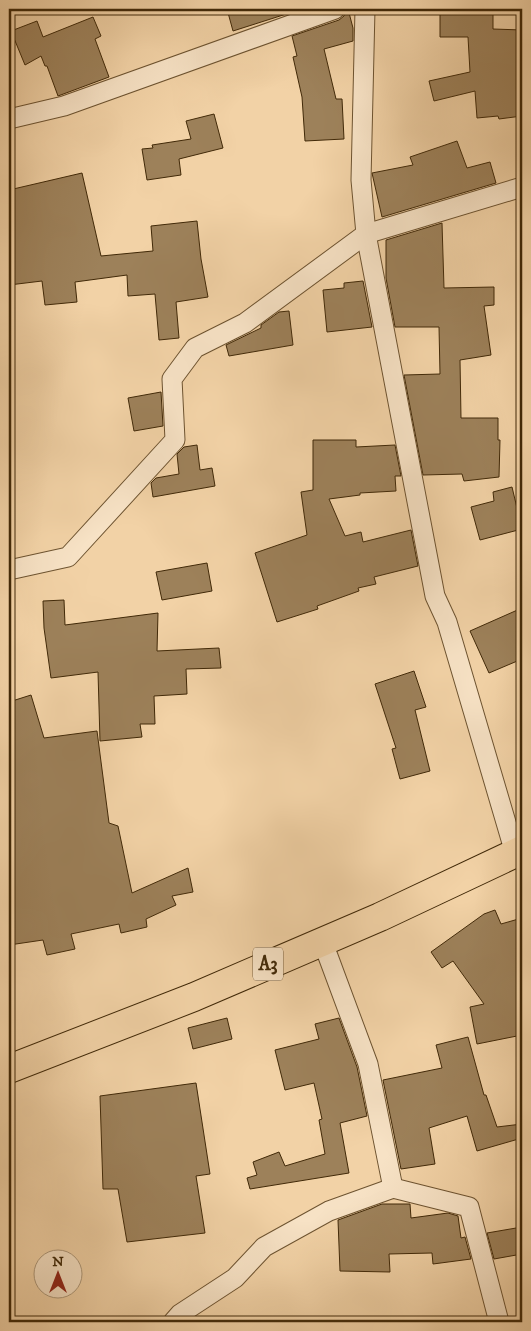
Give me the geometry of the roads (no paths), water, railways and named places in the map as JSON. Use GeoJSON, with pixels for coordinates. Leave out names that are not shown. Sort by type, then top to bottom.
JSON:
{"type":"FeatureCollection","features":[{"type":"Feature","properties":{"kind":"highway","name":"A3"},"geometry":{"type":"LineString","coordinates":[[9,1069],[194,997],[322,940],[380,917],[518,852]]}},
{"type":"Feature","properties":{"kind":"street"},"geometry":{"type":"LineString","coordinates":[[9,119],[64,106],[334,9]]}},
{"type":"Feature","properties":{"kind":"street"},"geometry":{"type":"LineString","coordinates":[[365,9],[361,180],[366,234],[435,596],[447,622],[518,852]]}},
{"type":"Feature","properties":{"kind":"street"},"geometry":{"type":"LineString","coordinates":[[9,570],[68,557],[175,440],[172,379],[195,348],[245,323],[366,234],[522,187]]}},
{"type":"Feature","properties":{"kind":"street"},"geometry":{"type":"LineString","coordinates":[[322,940],[368,1064],[392,1188]]}},
{"type":"Feature","properties":{"kind":"street"},"geometry":{"type":"LineString","coordinates":[[173,1322],[180,1314],[235,1278],[264,1247],[329,1211],[392,1188],[469,1207],[499,1322]]}}]}
